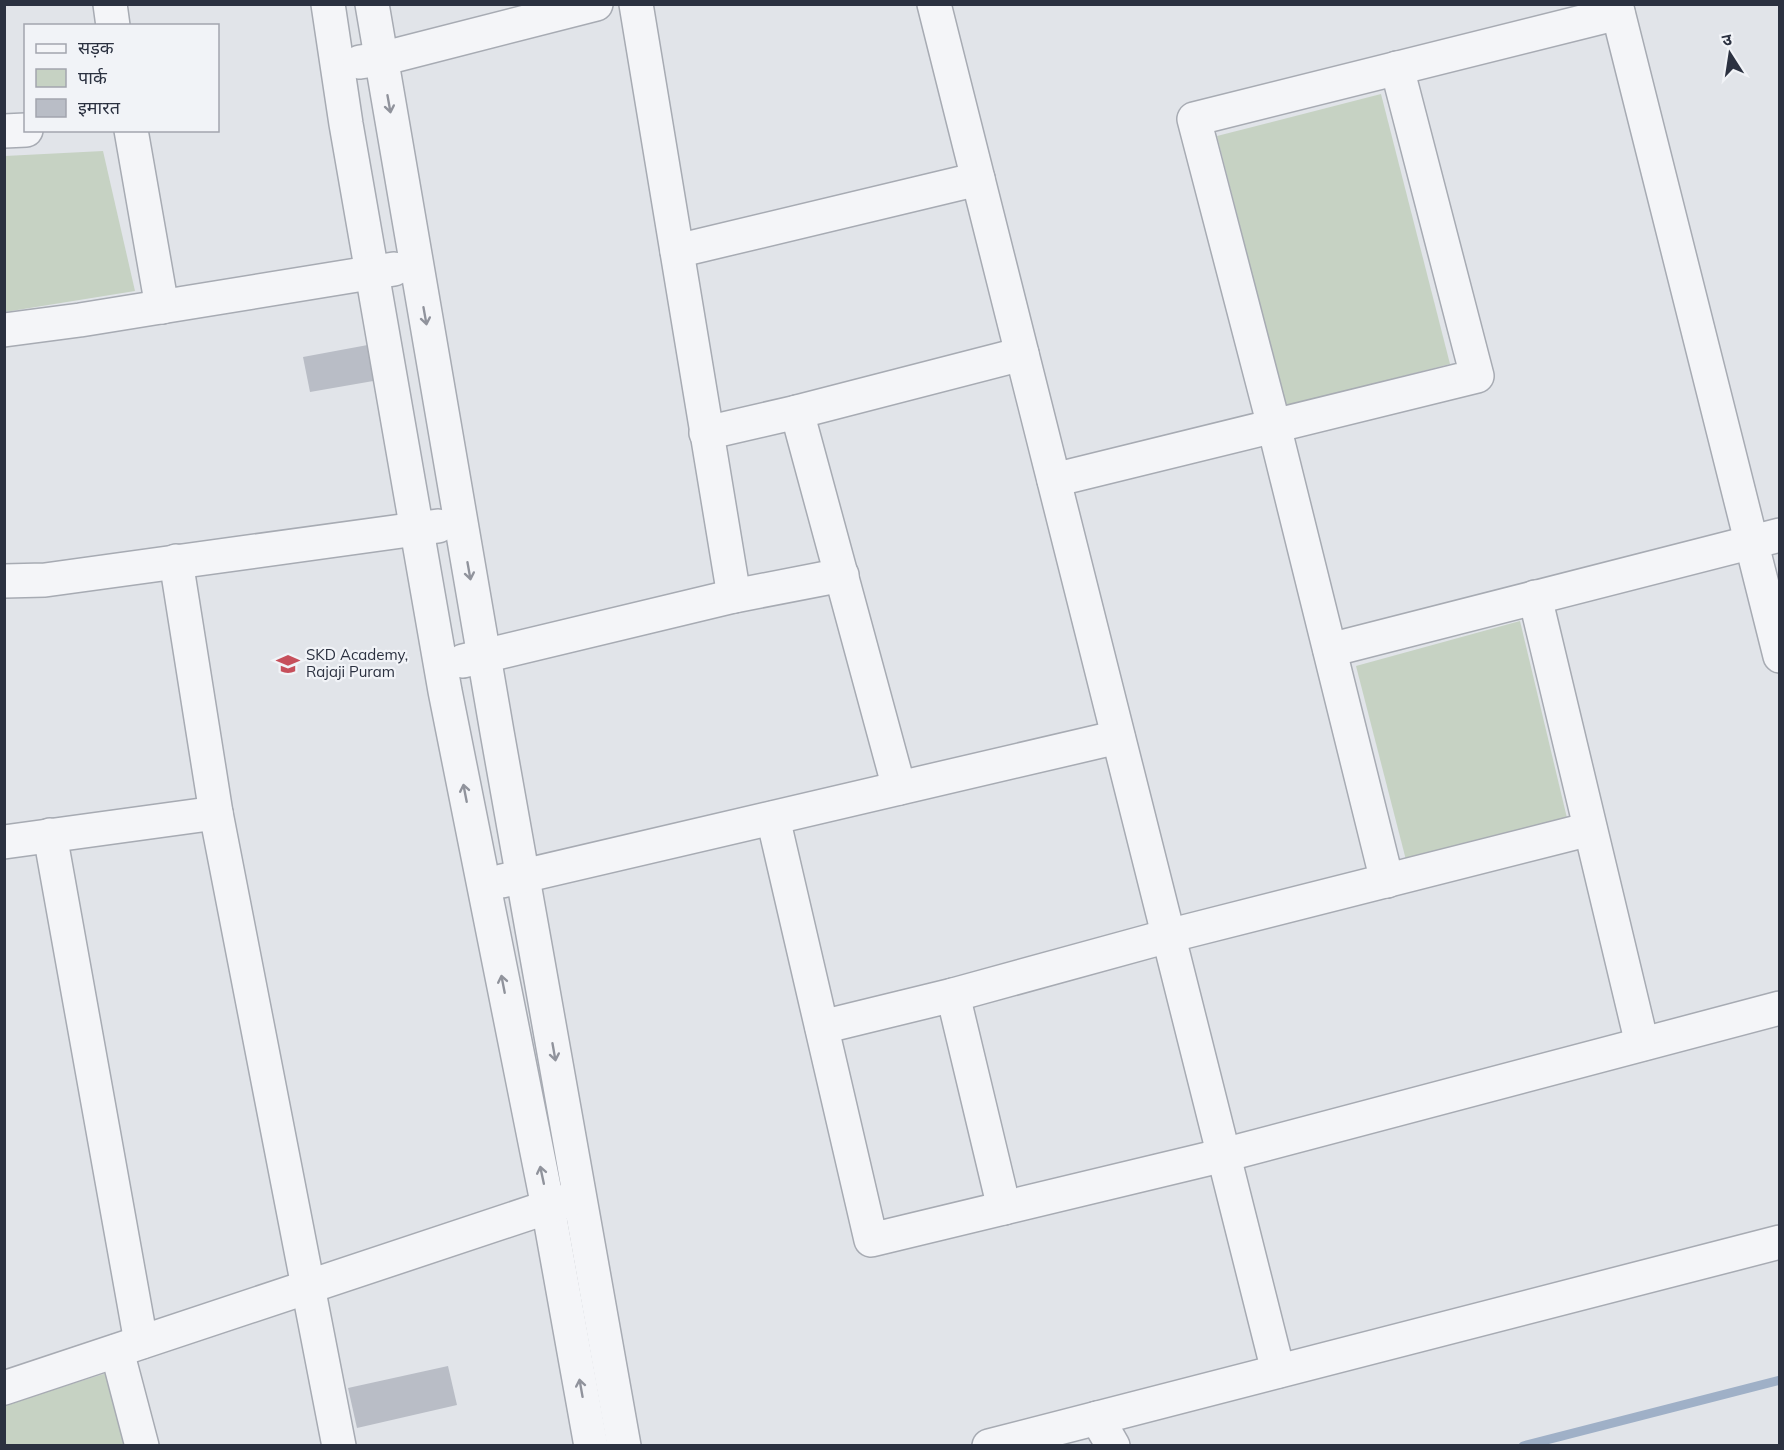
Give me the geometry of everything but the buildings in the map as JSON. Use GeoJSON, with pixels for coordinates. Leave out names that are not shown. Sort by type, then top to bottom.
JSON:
{"type":"FeatureCollection","features":[{"type":"Feature","properties":{"kind":"street"},"geometry":{"type":"LineString","coordinates":[[110,4],[113,24]]}},
{"type":"Feature","properties":{"kind":"street"},"geometry":{"type":"LineString","coordinates":[[328,4],[440,666],[548,1207],[591,1446]]}},
{"type":"Feature","properties":{"kind":"street"},"geometry":{"type":"LineString","coordinates":[[372,4],[522,877],[624,1446]]}},
{"type":"Feature","properties":{"kind":"street"},"geometry":{"type":"LineString","coordinates":[[337,65],[381,59],[596,4]]}},
{"type":"Feature","properties":{"kind":"street"},"geometry":{"type":"LineString","coordinates":[[636,4],[734,596]]}},
{"type":"Feature","properties":{"kind":"street"},"geometry":{"type":"LineString","coordinates":[[934,4],[1278,1371]]}},
{"type":"Feature","properties":{"kind":"street"},"geometry":{"type":"LineString","coordinates":[[1388,881],[1194,119],[1617,9],[1765,539],[1779,656]]}},
{"type":"Feature","properties":{"kind":"street"},"geometry":{"type":"LineString","coordinates":[[1054,480],[1477,376],[1397,68]]}},
{"type":"Feature","properties":{"kind":"street"},"geometry":{"type":"LineString","coordinates":[[4,130],[24,130]]}},
{"type":"Feature","properties":{"kind":"street"},"geometry":{"type":"LineString","coordinates":[[131,132],[162,307]]}},
{"type":"Feature","properties":{"kind":"street"},"geometry":{"type":"LineString","coordinates":[[677,251],[978,179]]}},
{"type":"Feature","properties":{"kind":"street"},"geometry":{"type":"LineString","coordinates":[[4,330],[162,307],[417,265]]}},
{"type":"Feature","properties":{"kind":"street"},"geometry":{"type":"LineString","coordinates":[[706,433],[1022,354]]}},
{"type":"Feature","properties":{"kind":"street"},"geometry":{"type":"LineString","coordinates":[[797,412],[899,788]]}},
{"type":"Feature","properties":{"kind":"street"},"geometry":{"type":"LineString","coordinates":[[4,581],[45,580],[461,522]]}},
{"type":"Feature","properties":{"kind":"street"},"geometry":{"type":"LineString","coordinates":[[1330,650],[1765,539]]}},
{"type":"Feature","properties":{"kind":"street"},"geometry":{"type":"LineString","coordinates":[[176,561],[216,813],[339,1446]]}},
{"type":"Feature","properties":{"kind":"street"},"geometry":{"type":"LineString","coordinates":[[440,666],[734,596],[842,575]]}},
{"type":"Feature","properties":{"kind":"street"},"geometry":{"type":"LineString","coordinates":[[1535,597],[1642,1044]]}},
{"type":"Feature","properties":{"kind":"street"},"geometry":{"type":"LineString","coordinates":[[483,885],[1118,737]]}},
{"type":"Feature","properties":{"kind":"street"},"geometry":{"type":"LineString","coordinates":[[4,842],[216,813]]}},
{"type":"Feature","properties":{"kind":"street"},"geometry":{"type":"LineString","coordinates":[[773,818],[871,1240],[1224,1155],[1779,1008]]}},
{"type":"Feature","properties":{"kind":"street"},"geometry":{"type":"LineString","coordinates":[[822,1027],[1590,829]]}},
{"type":"Feature","properties":{"kind":"street"},"geometry":{"type":"LineString","coordinates":[[50,835],[129,1347],[142,1446]]}},
{"type":"Feature","properties":{"kind":"street"},"geometry":{"type":"LineString","coordinates":[[953,995],[1004,1208]]}},
{"type":"Feature","properties":{"kind":"street"},"geometry":{"type":"LineString","coordinates":[[4,1388],[580,1196]]}},
{"type":"Feature","properties":{"kind":"street"},"geometry":{"type":"LineString","coordinates":[[989,1446],[1779,1242]]}},
{"type":"Feature","properties":{"kind":"street"},"geometry":{"type":"LineString","coordinates":[[1097,1418],[1113,1446]]}},
{"type":"Feature","properties":{"kind":"green space"},"geometry":{"type":"Polygon","coordinates":[[[1381,94],[1450,364],[1286,406],[1217,136],[1381,94]]]}},
{"type":"Feature","properties":{"kind":"green space"},"geometry":{"type":"Polygon","coordinates":[[[103,151],[135,291],[5,312],[5,156],[103,151]]]}},
{"type":"Feature","properties":{"kind":"green space"},"geometry":{"type":"Polygon","coordinates":[[[1520,621],[1567,818],[1406,860],[1356,666],[1520,621]]]}},
{"type":"Feature","properties":{"kind":"green space"},"geometry":{"type":"Polygon","coordinates":[[[110,1372],[132,1443],[124,1446],[5,1445],[4,1405],[110,1372]]]}},
{"type":"Feature","properties":{"kind":"waterway"},"geometry":{"type":"LineString","coordinates":[[1523,1446],[1780,1380]]}},
{"type":"Feature","properties":{"kind":"place","name":"SKD Academy, Rajaji Puram"},"geometry":{"type":"Point","coordinates":[288,664]}}]}
